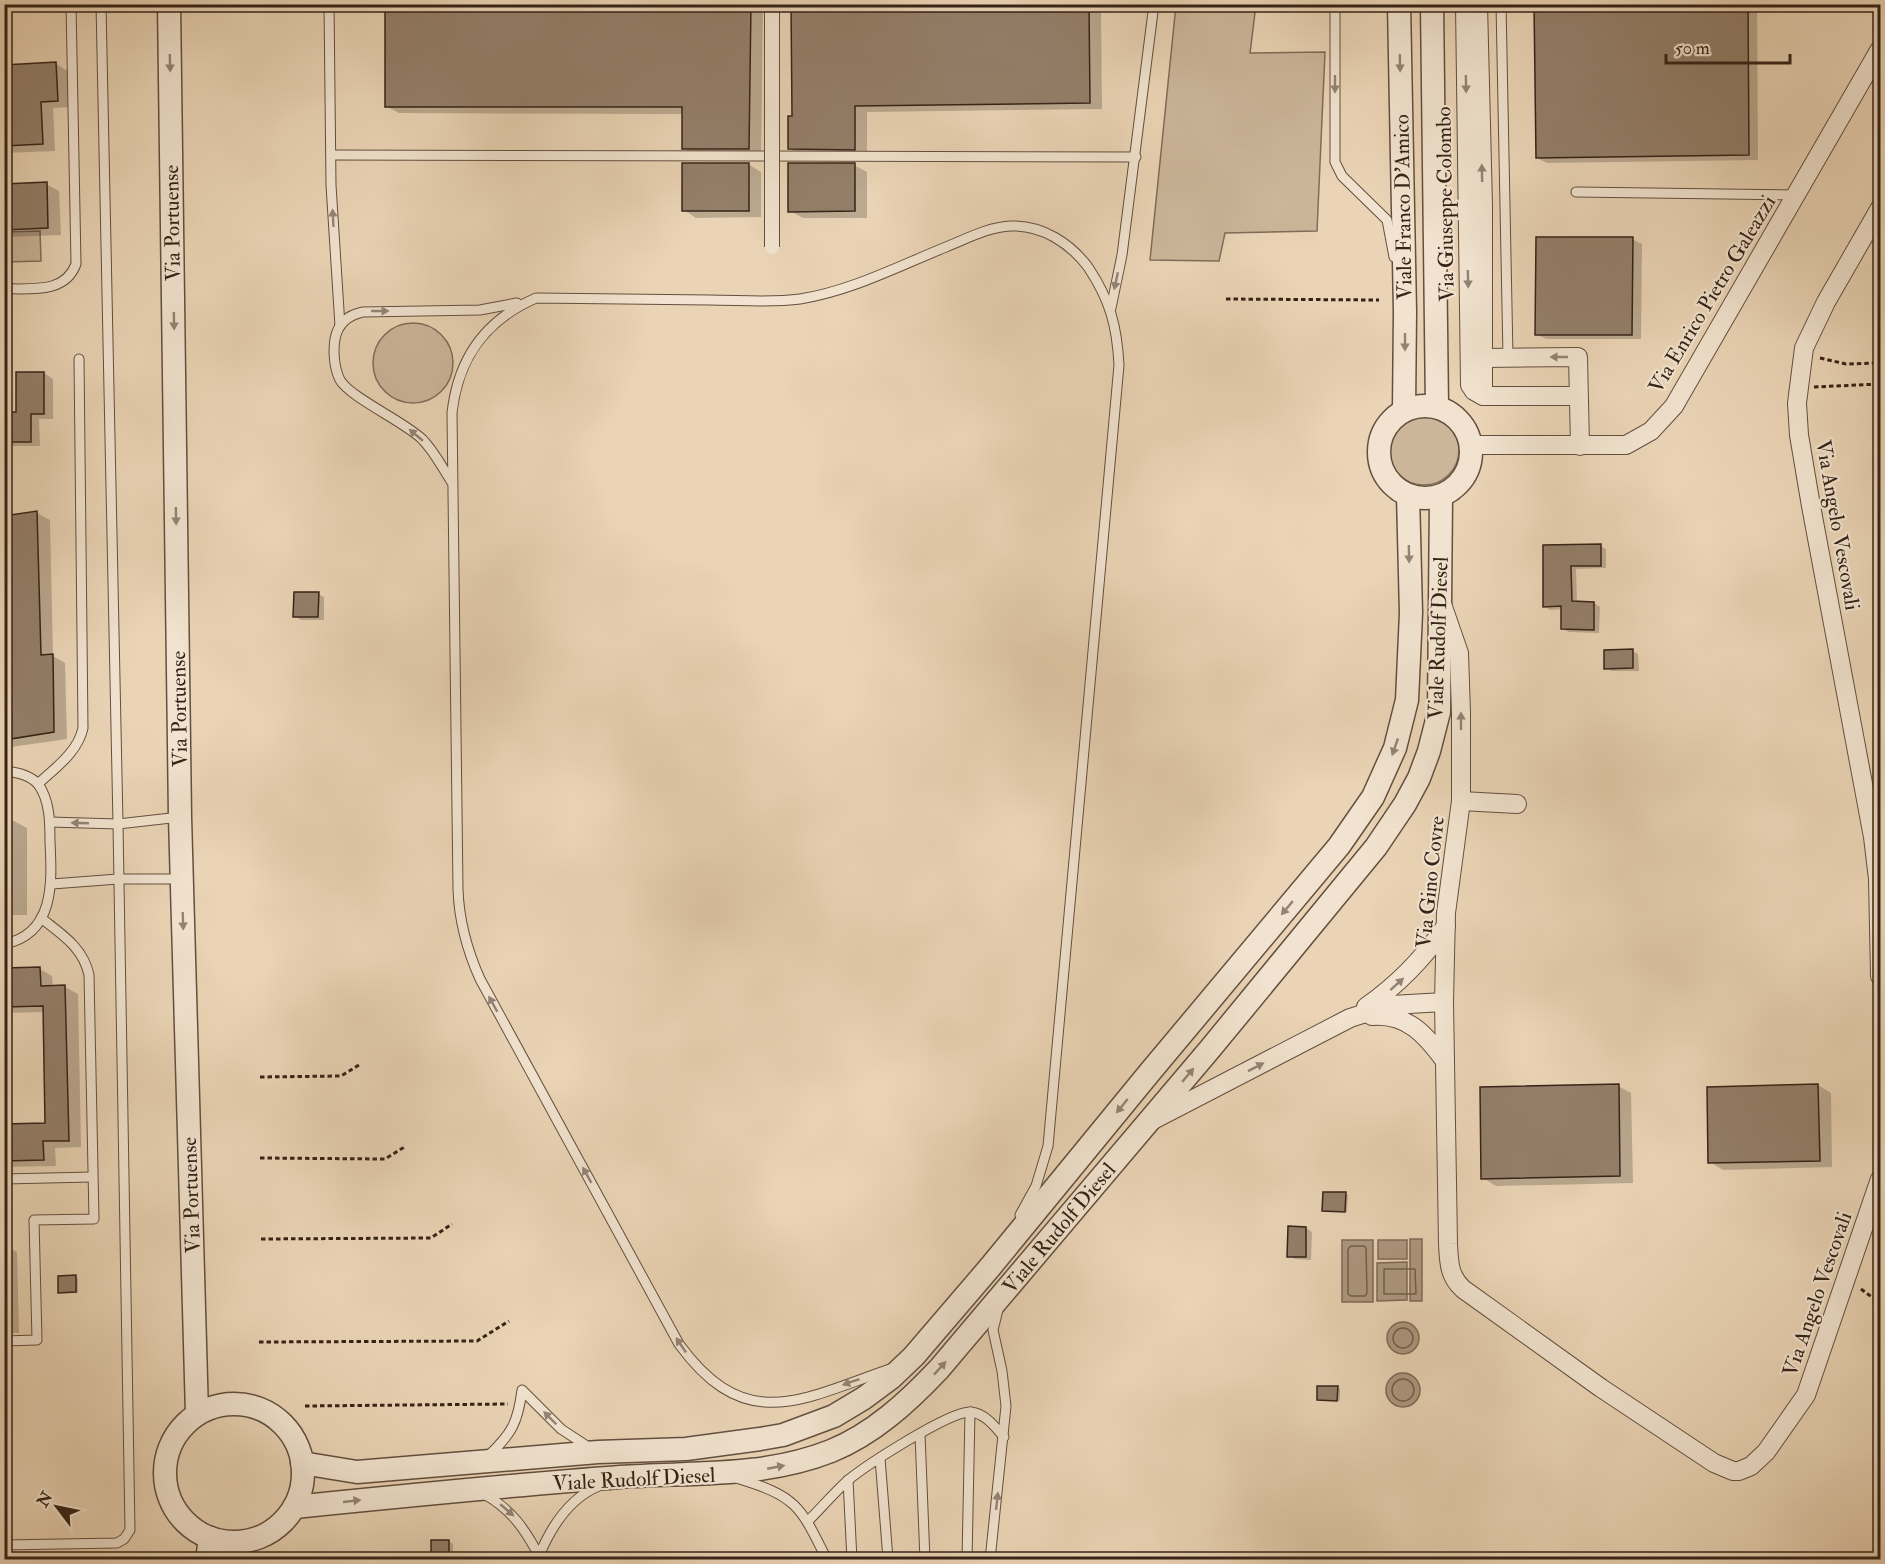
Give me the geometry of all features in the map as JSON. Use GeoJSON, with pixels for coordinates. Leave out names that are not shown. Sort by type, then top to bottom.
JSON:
{"type":"FeatureCollection","features":[{"type":"Feature","properties":{"kind":"street","name":"Via Portuense"},"geometry":{"type":"LineString","coordinates":[[170,4],[180,818],[197,1414]]}},
{"type":"Feature","properties":{"kind":"street"},"geometry":{"type":"LineString","coordinates":[[772,4],[772,247]]}},
{"type":"Feature","properties":{"kind":"street","name":"Viale Franco D'Amico"},"geometry":{"type":"LineString","coordinates":[[1400,4],[1405,312],[1404,410]]}},
{"type":"Feature","properties":{"kind":"street","name":"Viale Franco D'Amico"},"geometry":{"type":"LineString","coordinates":[[1432,4],[1437,407]]}},
{"type":"Feature","properties":{"kind":"street","name":"Via Giuseppe Colombo"},"geometry":{"type":"LineString","coordinates":[[1465,4],[1469,381],[1474,392],[1483,396],[1483,206],[1478,4]]}},
{"type":"Feature","properties":{"kind":"street","name":"Via Enrico Pietro Galeazzi"},"geometry":{"type":"LineString","coordinates":[[1471,445],[1626,445],[1651,431],[1674,406],[1881,50]]}},
{"type":"Feature","properties":{"kind":"street","name":"Via Angelo Vescovali"},"geometry":{"type":"LineString","coordinates":[[1881,207],[1826,302],[1804,348],[1797,403],[1798,435],[1873,837],[1878,879],[1881,976]]}},
{"type":"Feature","properties":{"kind":"street"},"geometry":{"type":"LineString","coordinates":[[1484,358],[1578,357],[1580,446]]}},
{"type":"Feature","properties":{"kind":"street"},"geometry":{"type":"LineString","coordinates":[[1483,396],[1578,396]]}},
{"type":"Feature","properties":{"kind":"street"},"geometry":{"type":"LineString","coordinates":[[1426,405],[1437,407],[1450,412],[1460,420],[1471,445],[1471,461],[1465,476],[1454,488],[1441,496],[1419,498],[1395,488],[1385,476],[1380,462],[1379,447],[1383,432],[1392,419],[1404,410],[1426,405]]}},
{"type":"Feature","properties":{"kind":"street","name":"Viale Rudolf Diesel"},"geometry":{"type":"LineString","coordinates":[[302,1463],[357,1472],[598,1452],[686,1449],[783,1435],[817,1423],[851,1407],[878,1389],[907,1363],[992,1266],[1339,846],[1373,797],[1395,748],[1407,700],[1411,613],[1408,495]]}},
{"type":"Feature","properties":{"kind":"street","name":"Viale Rudolf Diesel"},"geometry":{"type":"LineString","coordinates":[[294,1507],[623,1477],[722,1474],[762,1469],[802,1461],[840,1448],[869,1431],[902,1406],[924,1385],[1023,1272],[1148,1122],[1371,853],[1410,794],[1429,751],[1439,712],[1441,496]]}},
{"type":"Feature","properties":{"kind":"street","name":"Via Gino Covre"},"geometry":{"type":"LineString","coordinates":[[1441,599],[1456,643],[1460,663],[1461,801],[1446,913],[1444,1002],[1449,1209]]}},
{"type":"Feature","properties":{"kind":"street"},"geometry":{"type":"LineString","coordinates":[[1461,801],[1517,804]]}},
{"type":"Feature","properties":{"kind":"street"},"geometry":{"type":"LineString","coordinates":[[1148,1122],[1350,1018],[1390,991],[1406,976],[1422,959],[1446,926]]}},
{"type":"Feature","properties":{"kind":"street"},"geometry":{"type":"LineString","coordinates":[[1350,1018],[1391,1005],[1444,1002]]}},
{"type":"Feature","properties":{"kind":"street"},"geometry":{"type":"LineString","coordinates":[[1350,1018],[1384,1015],[1402,1019],[1425,1035],[1445,1061]]}},
{"type":"Feature","properties":{"kind":"street","name":"Via Angelo Vescovali"},"geometry":{"type":"LineString","coordinates":[[1449,1209],[1449,1264],[1452,1276],[1463,1289],[1601,1388],[1714,1463],[1733,1471],[1739,1471],[1751,1466],[1766,1452],[1806,1395],[1881,1179]]}},
{"type":"Feature","properties":{"kind":"street"},"geometry":{"type":"LineString","coordinates":[[230,1404],[241,1404],[264,1410],[282,1423],[296,1442],[302,1463],[302,1485],[294,1507],[282,1522],[267,1534],[208,1549],[176,1511],[167,1491],[164,1469],[169,1447],[180,1428],[197,1414],[218,1405],[230,1404]]}},
{"type":"Feature","properties":{"kind":"lane"},"geometry":{"type":"LineString","coordinates":[[4,289],[54,286],[67,279],[76,264],[71,4]]}},
{"type":"Feature","properties":{"kind":"lane"},"geometry":{"type":"LineString","coordinates":[[4,1545],[117,1543],[124,1539],[130,1530],[101,4]]}},
{"type":"Feature","properties":{"kind":"lane"},"geometry":{"type":"LineString","coordinates":[[328,4],[331,155],[340,326]]}},
{"type":"Feature","properties":{"kind":"lane"},"geometry":{"type":"LineString","coordinates":[[1111,308],[1122,255],[1136,156],[1152,23],[1152,4]]}},
{"type":"Feature","properties":{"kind":"lane"},"geometry":{"type":"LineString","coordinates":[[1335,4],[1335,162],[1342,176],[1387,220],[1405,312]]}},
{"type":"Feature","properties":{"kind":"lane"},"geometry":{"type":"LineString","coordinates":[[1501,4],[1508,357]]}},
{"type":"Feature","properties":{"kind":"lane"},"geometry":{"type":"LineString","coordinates":[[331,155],[1136,156]]}},
{"type":"Feature","properties":{"kind":"lane"},"geometry":{"type":"LineString","coordinates":[[1576,192],[1798,195]]}},
{"type":"Feature","properties":{"kind":"lane"},"geometry":{"type":"LineString","coordinates":[[1483,206],[1506,205]]}},
{"type":"Feature","properties":{"kind":"lane"},"geometry":{"type":"LineString","coordinates":[[451,481],[423,440],[393,417],[351,391],[340,380],[334,347],[336,334],[348,317],[363,312],[480,310],[536,298],[798,299],[843,288],[982,232],[1010,226],[1038,230],[1066,244],[1082,259],[1111,308],[1117,336],[1119,365],[1048,1146],[1036,1186],[992,1266]]}},
{"type":"Feature","properties":{"kind":"lane"},"geometry":{"type":"LineString","coordinates":[[536,298],[509,311],[494,323],[475,347],[461,372],[452,413],[451,481],[458,903],[463,936],[480,979],[679,1344],[704,1373],[721,1387],[739,1396],[761,1403],[783,1403],[907,1363]]}},
{"type":"Feature","properties":{"kind":"lane"},"geometry":{"type":"LineString","coordinates":[[38,784],[71,753],[79,741],[83,728],[79,358]]}},
{"type":"Feature","properties":{"kind":"lane"},"geometry":{"type":"LineString","coordinates":[[4,771],[21,774],[38,784],[47,802],[52,884],[41,918],[27,936],[4,944]]}},
{"type":"Feature","properties":{"kind":"lane"},"geometry":{"type":"LineString","coordinates":[[50,822],[118,824],[180,818]]}},
{"type":"Feature","properties":{"kind":"lane"},"geometry":{"type":"LineString","coordinates":[[52,884],[118,879],[182,879]]}},
{"type":"Feature","properties":{"kind":"lane"},"geometry":{"type":"LineString","coordinates":[[4,1341],[37,1340],[34,1220],[94,1220],[89,975],[85,960],[77,947],[41,918]]}},
{"type":"Feature","properties":{"kind":"lane"},"geometry":{"type":"LineString","coordinates":[[4,1179],[92,1177]]}},
{"type":"Feature","properties":{"kind":"lane"},"geometry":{"type":"LineString","coordinates":[[990,1560],[1004,1437],[1006,1394],[994,1325],[998,1310],[1023,1272]]}},
{"type":"Feature","properties":{"kind":"lane"},"geometry":{"type":"LineString","coordinates":[[482,1462],[510,1433],[517,1419],[522,1390],[567,1434],[598,1452]]}},
{"type":"Feature","properties":{"kind":"lane"},"geometry":{"type":"LineString","coordinates":[[808,1521],[848,1480],[943,1420],[970,1412],[986,1417],[1004,1437]]}},
{"type":"Feature","properties":{"kind":"lane"},"geometry":{"type":"LineString","coordinates":[[967,1560],[970,1412]]}},
{"type":"Feature","properties":{"kind":"lane"},"geometry":{"type":"LineString","coordinates":[[920,1434],[926,1560]]}},
{"type":"Feature","properties":{"kind":"lane"},"geometry":{"type":"LineString","coordinates":[[880,1458],[888,1559]]}},
{"type":"Feature","properties":{"kind":"lane"},"geometry":{"type":"LineString","coordinates":[[722,1474],[773,1490],[790,1500],[808,1521],[827,1560]]}},
{"type":"Feature","properties":{"kind":"lane"},"geometry":{"type":"LineString","coordinates":[[539,1558],[550,1531],[570,1505],[594,1488],[623,1477]]}},
{"type":"Feature","properties":{"kind":"lane"},"geometry":{"type":"LineString","coordinates":[[848,1480],[852,1560]]}},
{"type":"Feature","properties":{"kind":"lane"},"geometry":{"type":"LineString","coordinates":[[433,1493],[485,1494],[507,1509],[518,1520],[539,1558]]}},
{"type":"Feature","properties":{"kind":"path"},"geometry":{"type":"LineString","coordinates":[[1226,299],[1379,300]]}},
{"type":"Feature","properties":{"kind":"path"},"geometry":{"type":"LineString","coordinates":[[1804,348],[1824,360],[1846,364],[1881,363]]}},
{"type":"Feature","properties":{"kind":"path"},"geometry":{"type":"LineString","coordinates":[[1799,378],[1807,387],[1881,384]]}},
{"type":"Feature","properties":{"kind":"path"},"geometry":{"type":"LineString","coordinates":[[260,1077],[341,1076],[359,1065]]}},
{"type":"Feature","properties":{"kind":"path"},"geometry":{"type":"LineString","coordinates":[[260,1158],[385,1159],[406,1146]]}},
{"type":"Feature","properties":{"kind":"path"},"geometry":{"type":"LineString","coordinates":[[261,1239],[431,1238],[452,1224]]}},
{"type":"Feature","properties":{"kind":"path"},"geometry":{"type":"LineString","coordinates":[[1845,1283],[1865,1290],[1881,1302]]}},
{"type":"Feature","properties":{"kind":"path"},"geometry":{"type":"LineString","coordinates":[[259,1342],[477,1341],[509,1321]]}},
{"type":"Feature","properties":{"kind":"path"},"geometry":{"type":"LineString","coordinates":[[305,1406],[520,1404]]}},
{"type":"Feature","properties":{"kind":"shaded area"},"geometry":{"type":"Polygon","coordinates":[[[1176,5],[1256,5],[1250,53],[1325,52],[1317,231],[1225,233],[1219,261],[1150,260],[1176,5]]]}},
{"type":"Feature","properties":{"kind":"shaded area"},"geometry":{"type":"Polygon","coordinates":[[[40,231],[41,261],[5,262],[5,232],[40,231]]]}},
{"type":"Feature","properties":{"kind":"shaded area"},"geometry":{"type":"Polygon","coordinates":[[[405,323],[421,323],[442,334],[453,355],[453,371],[442,392],[421,403],[405,403],[391,397],[379,385],[373,371],[373,355],[379,341],[391,329],[405,323]]]}},
{"type":"Feature","properties":{"kind":"shaded area"},"geometry":{"type":"Polygon","coordinates":[[[1424,415],[1437,418],[1449,425],[1456,437],[1459,450],[1456,463],[1449,475],[1437,482],[1424,485],[1411,482],[1399,475],[1392,463],[1389,450],[1392,437],[1399,425],[1411,418],[1424,415]]]}},
{"type":"Feature","properties":{"kind":"water"},"geometry":{"type":"Polygon","coordinates":[[[1410,1239],[1422,1239],[1422,1301],[1410,1301],[1410,1239]]]}},
{"type":"Feature","properties":{"kind":"water"},"geometry":{"type":"Polygon","coordinates":[[[1342,1240],[1373,1240],[1373,1302],[1342,1302],[1342,1240]]]}},
{"type":"Feature","properties":{"kind":"water"},"geometry":{"type":"Polygon","coordinates":[[[1378,1240],[1407,1240],[1407,1259],[1378,1259],[1378,1240]]]}},
{"type":"Feature","properties":{"kind":"water"},"geometry":{"type":"Polygon","coordinates":[[[1407,1262],[1407,1300],[1377,1301],[1377,1263],[1407,1262]]]}},
{"type":"Feature","properties":{"kind":"water"},"geometry":{"type":"Polygon","coordinates":[[[1403,1322],[1414,1327],[1419,1338],[1414,1349],[1403,1354],[1392,1349],[1387,1338],[1392,1327],[1403,1322]]]}},
{"type":"Feature","properties":{"kind":"water"},"geometry":{"type":"Polygon","coordinates":[[[1403,1373],[1415,1378],[1420,1390],[1415,1402],[1403,1407],[1391,1402],[1386,1390],[1391,1378],[1403,1373]]]}},
{"type":"Feature","properties":{"kind":"building"},"geometry":{"type":"Polygon","coordinates":[[[385,4],[751,4],[749,149],[682,149],[682,107],[385,107],[385,4]]]}},
{"type":"Feature","properties":{"kind":"building"},"geometry":{"type":"Polygon","coordinates":[[[791,4],[1089,4],[1090,103],[855,106],[855,150],[788,149],[788,116],[792,116],[791,4]]]}},
{"type":"Feature","properties":{"kind":"building"},"geometry":{"type":"Polygon","coordinates":[[[1534,4],[1748,4],[1749,155],[1536,158],[1534,4]]]}},
{"type":"Feature","properties":{"kind":"building"},"geometry":{"type":"Polygon","coordinates":[[[56,62],[58,101],[41,102],[43,144],[4,146],[4,65],[56,62]]]}},
{"type":"Feature","properties":{"kind":"building"},"geometry":{"type":"Polygon","coordinates":[[[682,163],[749,163],[749,211],[682,211],[682,163]]]}},
{"type":"Feature","properties":{"kind":"building"},"geometry":{"type":"Polygon","coordinates":[[[788,163],[855,163],[855,211],[788,212],[788,163]]]}},
{"type":"Feature","properties":{"kind":"building"},"geometry":{"type":"Polygon","coordinates":[[[47,182],[48,228],[4,230],[4,184],[47,182]]]}},
{"type":"Feature","properties":{"kind":"building"},"geometry":{"type":"Polygon","coordinates":[[[1536,237],[1633,237],[1632,335],[1535,335],[1536,237]]]}},
{"type":"Feature","properties":{"kind":"building"},"geometry":{"type":"Polygon","coordinates":[[[16,372],[44,372],[44,414],[31,414],[31,442],[4,442],[4,412],[16,412],[16,372]]]}},
{"type":"Feature","properties":{"kind":"building"},"geometry":{"type":"Polygon","coordinates":[[[37,511],[41,655],[53,654],[54,732],[4,740],[4,516],[37,511]]]}},
{"type":"Feature","properties":{"kind":"building"},"geometry":{"type":"Polygon","coordinates":[[[1601,544],[1601,566],[1571,566],[1572,601],[1594,602],[1594,630],[1561,629],[1561,606],[1543,607],[1543,545],[1601,544]]]}},
{"type":"Feature","properties":{"kind":"building"},"geometry":{"type":"Polygon","coordinates":[[[294,592],[319,592],[318,617],[293,617],[294,592]]]}},
{"type":"Feature","properties":{"kind":"building"},"geometry":{"type":"Polygon","coordinates":[[[1633,649],[1633,668],[1604,669],[1604,650],[1633,649]]]}},
{"type":"Feature","properties":{"kind":"building"},"geometry":{"type":"Polygon","coordinates":[[[40,967],[41,986],[65,985],[69,1141],[43,1141],[44,1160],[4,1161],[4,1124],[45,1123],[43,1006],[4,1007],[4,968],[40,967]]]}},
{"type":"Feature","properties":{"kind":"building"},"geometry":{"type":"Polygon","coordinates":[[[1619,1084],[1620,1176],[1481,1179],[1480,1087],[1619,1084]]]}},
{"type":"Feature","properties":{"kind":"building"},"geometry":{"type":"Polygon","coordinates":[[[1818,1084],[1820,1161],[1708,1163],[1707,1087],[1818,1084]]]}},
{"type":"Feature","properties":{"kind":"building"},"geometry":{"type":"Polygon","coordinates":[[[1323,1192],[1346,1192],[1345,1212],[1322,1211],[1323,1192]]]}},
{"type":"Feature","properties":{"kind":"building"},"geometry":{"type":"Polygon","coordinates":[[[1288,1226],[1306,1227],[1306,1257],[1287,1257],[1288,1226]]]}},
{"type":"Feature","properties":{"kind":"building"},"geometry":{"type":"Polygon","coordinates":[[[76,1275],[76,1292],[58,1293],[58,1276],[76,1275]]]}},
{"type":"Feature","properties":{"kind":"building"},"geometry":{"type":"Polygon","coordinates":[[[1317,1386],[1338,1386],[1337,1401],[1317,1400],[1317,1386]]]}},
{"type":"Feature","properties":{"kind":"building"},"geometry":{"type":"Polygon","coordinates":[[[431,1540],[449,1540],[449,1560],[431,1560],[431,1540]]]}},
{"type":"Feature","properties":{"kind":"waterway"},"geometry":{"type":"LineString","coordinates":[[1870,1560],[1880,1546]]}}]}
